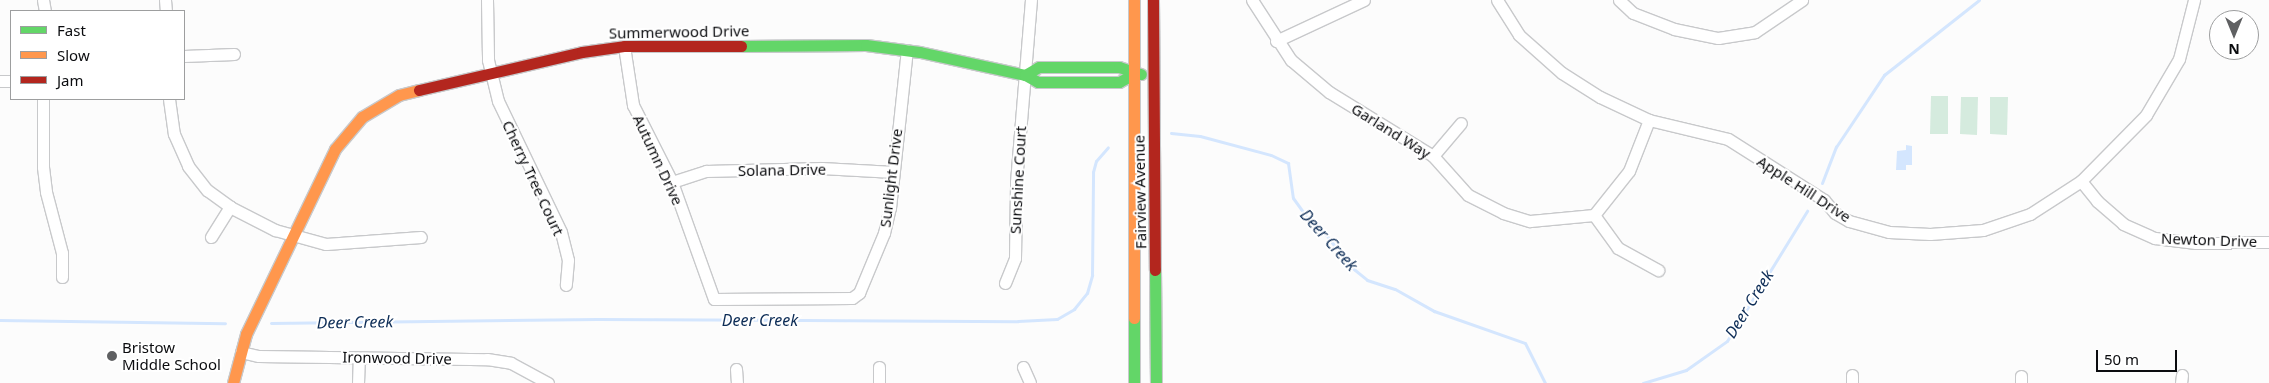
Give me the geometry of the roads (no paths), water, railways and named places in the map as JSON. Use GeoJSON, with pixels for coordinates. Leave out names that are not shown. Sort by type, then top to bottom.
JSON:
{"type":"FeatureCollection","features":[{"type":"Feature","properties":{"kind":"street","name":"Cherry Tree Court"},"geometry":{"type":"LineString","coordinates":[[487,0],[491,73],[504,119],[561,232],[568,260],[566,285]]}},
{"type":"Feature","properties":{"kind":"street","name":"Sunshine Court"},"geometry":{"type":"LineString","coordinates":[[1005,283],[1015,258],[1016,182],[1031,0]]}},
{"type":"Feature","properties":{"kind":"street","name":"Fairview Avenue"},"geometry":{"type":"LineString","coordinates":[[1134,0],[1134,383]]}},
{"type":"Feature","properties":{"kind":"street","name":"Fairview Avenue"},"geometry":{"type":"LineString","coordinates":[[1153,0],[1156,383]]}},
{"type":"Feature","properties":{"kind":"street","name":"Garland Way"},"geometry":{"type":"LineString","coordinates":[[1252,0],[1276,41],[1291,60],[1329,92],[1433,156],[1468,195],[1503,212],[1530,221],[1594,215]]}},
{"type":"Feature","properties":{"kind":"street"},"geometry":{"type":"LineString","coordinates":[[1276,41],[1364,0]]}},
{"type":"Feature","properties":{"kind":"street","name":"Apple Hill Drive"},"geometry":{"type":"LineString","coordinates":[[1497,0],[1519,36],[1562,73],[1600,97],[1649,120],[1728,139],[1824,200],[1835,212],[1849,221],[1889,232],[1930,234],[1983,230],[2030,214],[2081,181],[2146,115],[2179,59],[2194,0]]}},
{"type":"Feature","properties":{"kind":"street"},"geometry":{"type":"LineString","coordinates":[[1619,0],[1633,14],[1674,29],[1718,38],[1755,32],[1802,0]]}},
{"type":"Feature","properties":{"kind":"street","name":"Summerwood Drive"},"geometry":{"type":"LineString","coordinates":[[233,383],[246,334],[335,149],[362,117],[399,95],[491,73],[624,46],[866,45],[907,50],[1024,75],[1038,82],[1119,82],[1134,74],[1154,74]]}},
{"type":"Feature","properties":{"kind":"street","name":"Autumn Drive"},"geometry":{"type":"LineString","coordinates":[[624,46],[632,104],[672,182],[714,299]]}},
{"type":"Feature","properties":{"kind":"street","name":"Sunlight Drive"},"geometry":{"type":"LineString","coordinates":[[714,299],[852,298],[859,293],[884,233],[907,50]]}},
{"type":"Feature","properties":{"kind":"street"},"geometry":{"type":"LineString","coordinates":[[185,56],[234,54]]}},
{"type":"Feature","properties":{"kind":"street"},"geometry":{"type":"LineString","coordinates":[[43,100],[43,167],[46,192],[62,253],[62,277]]}},
{"type":"Feature","properties":{"kind":"street"},"geometry":{"type":"LineString","coordinates":[[169,100],[174,134],[188,166],[207,190],[230,207],[292,236],[339,244],[421,237]]}},
{"type":"Feature","properties":{"kind":"street"},"geometry":{"type":"LineString","coordinates":[[1649,120],[1629,171],[1594,215],[1618,248],[1658,270]]}},
{"type":"Feature","properties":{"kind":"street"},"geometry":{"type":"LineString","coordinates":[[1433,156],[1461,123]]}},
{"type":"Feature","properties":{"kind":"street","name":"Solana Drive"},"geometry":{"type":"LineString","coordinates":[[672,182],[706,171],[822,168],[893,172]]}},
{"type":"Feature","properties":{"kind":"street","name":"Newton Drive"},"geometry":{"type":"LineString","coordinates":[[2081,181],[2097,201],[2123,224],[2155,238],[2196,243],[2269,242]]}},
{"type":"Feature","properties":{"kind":"street"},"geometry":{"type":"LineString","coordinates":[[212,237],[230,207]]}},
{"type":"Feature","properties":{"kind":"street","name":"Ironwood Drive"},"geometry":{"type":"LineString","coordinates":[[241,352],[259,356],[487,359],[511,363],[548,383]]}},
{"type":"Feature","properties":{"kind":"street"},"geometry":{"type":"LineString","coordinates":[[358,383],[359,358]]}},
{"type":"Feature","properties":{"kind":"street"},"geometry":{"type":"LineString","coordinates":[[879,367],[879,383]]}},
{"type":"Feature","properties":{"kind":"street"},"geometry":{"type":"LineString","coordinates":[[1023,367],[1030,383]]}},
{"type":"Feature","properties":{"kind":"street"},"geometry":{"type":"LineString","coordinates":[[736,369],[737,383]]}},
{"type":"Feature","properties":{"kind":"water"},"geometry":{"type":"Polygon","coordinates":[[[1906,145],[1912,146],[1912,165],[1906,165],[1906,170],[1896,170],[1897,151],[1906,150],[1906,145]]]}},
{"type":"Feature","properties":{"kind":"waterway","name":"Deer Creek"},"geometry":{"type":"LineString","coordinates":[[1822,183],[1836,147],[1884,75],[1979,0]]}},
{"type":"Feature","properties":{"kind":"waterway","name":"Deer Creek"},"geometry":{"type":"LineString","coordinates":[[1171,133],[1200,136],[1271,155],[1288,163],[1293,198],[1308,219],[1317,223],[1350,266],[1367,280],[1395,289],[1434,311],[1525,343],[1545,383]]}},
{"type":"Feature","properties":{"kind":"waterway","name":"Deer Creek"},"geometry":{"type":"LineString","coordinates":[[271,323],[597,319],[1018,321],[1057,319],[1074,309],[1087,293],[1092,275],[1093,172],[1096,161],[1108,147]]}},
{"type":"Feature","properties":{"kind":"waterway","name":"Deer Creek"},"geometry":{"type":"LineString","coordinates":[[1643,383],[1686,370],[1727,341],[1807,211]]}},
{"type":"Feature","properties":{"kind":"waterway","name":"Deer Creek"},"geometry":{"type":"LineString","coordinates":[[0,320],[225,323]]}},
{"type":"Feature","properties":{"kind":"place","name":"Bristow Middle School"},"geometry":{"type":"Point","coordinates":[112,356]}}]}
